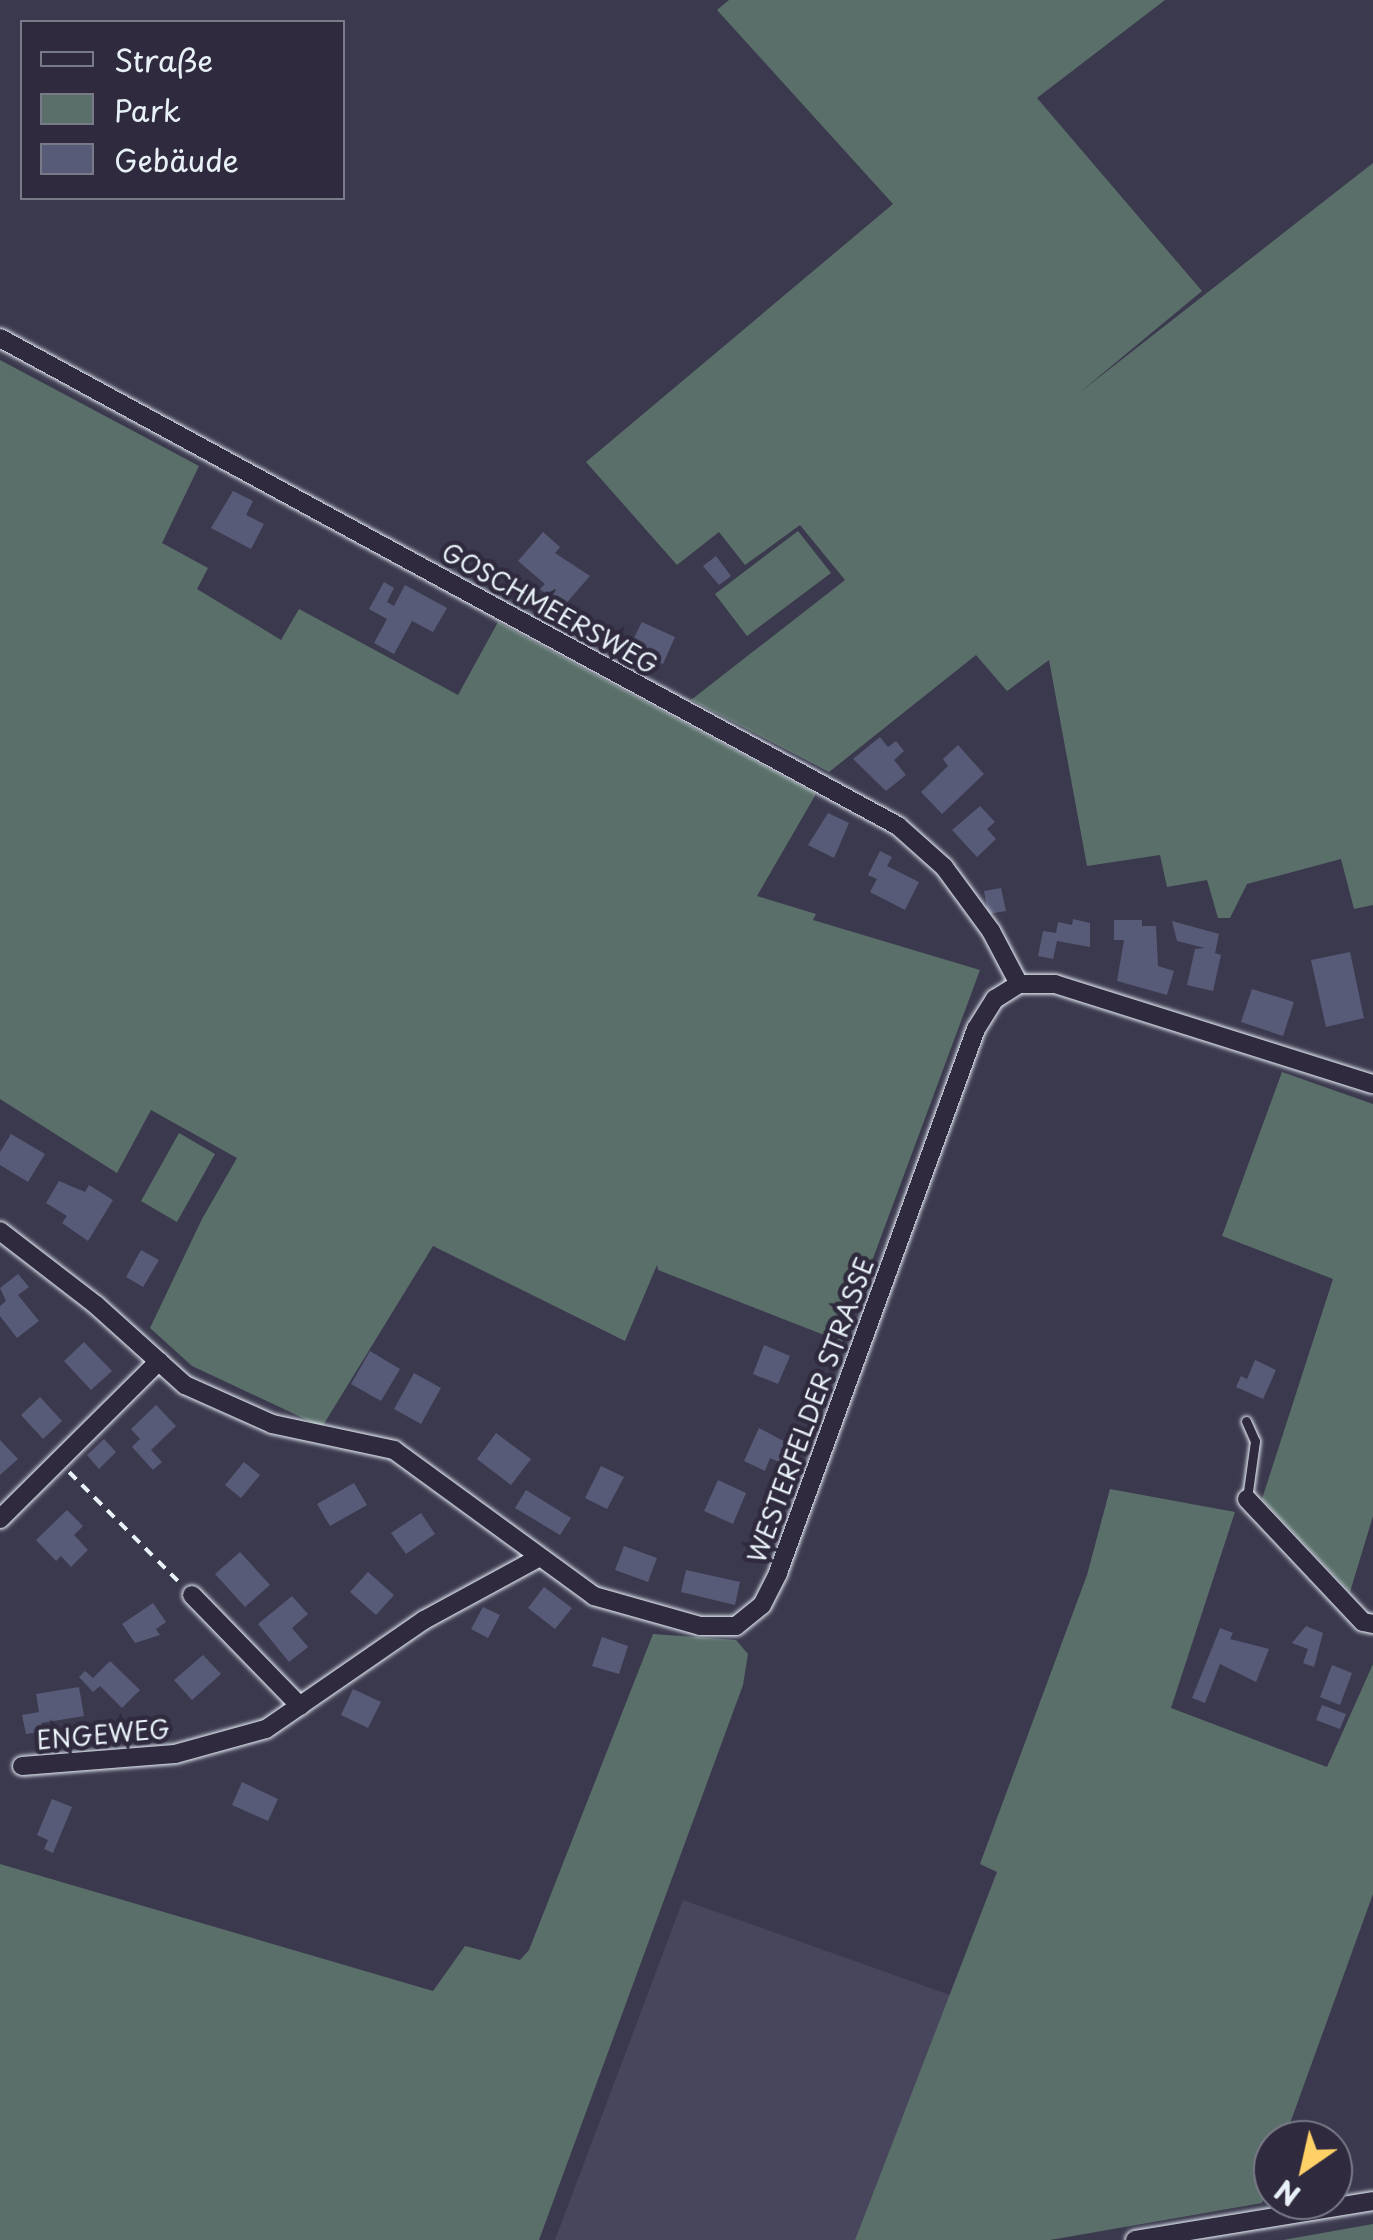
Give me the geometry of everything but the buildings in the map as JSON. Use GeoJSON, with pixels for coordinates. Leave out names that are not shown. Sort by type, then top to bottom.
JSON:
{"type":"FeatureCollection","features":[{"type":"Feature","properties":{"kind":"street","name":"GOSCHMEERSWEG"},"geometry":{"type":"LineString","coordinates":[[0,338],[898,826],[944,866],[991,931],[1020,984]]}},
{"type":"Feature","properties":{"kind":"street"},"geometry":{"type":"LineString","coordinates":[[1020,984],[1055,984],[1373,1084]]}},
{"type":"Feature","properties":{"kind":"street","name":"WESTERFELDER STRASSE"},"geometry":{"type":"LineString","coordinates":[[0,1231],[185,1384],[272,1424],[394,1450],[594,1596],[700,1626],[736,1626],[762,1605],[778,1573],[976,1029],[995,999],[1020,984]]}},
{"type":"Feature","properties":{"kind":"street"},"geometry":{"type":"LineString","coordinates":[[0,1519],[159,1361]]}},
{"type":"Feature","properties":{"kind":"street"},"geometry":{"type":"LineString","coordinates":[[1248,1499],[1363,1622],[1373,1624]]}},
{"type":"Feature","properties":{"kind":"street","name":"ENGEWEG"},"geometry":{"type":"LineString","coordinates":[[22,1766],[176,1754],[266,1728],[424,1620],[538,1558]]}},
{"type":"Feature","properties":{"kind":"street"},"geometry":{"type":"LineString","coordinates":[[192,1595],[300,1706]]}},
{"type":"Feature","properties":{"kind":"street"},"geometry":{"type":"LineString","coordinates":[[1135,2240],[1373,2202]]}},
{"type":"Feature","properties":{"kind":"lane"},"geometry":{"type":"LineString","coordinates":[[1246,1421],[1255,1441],[1248,1499]]}},
{"type":"Feature","properties":{"kind":"path"},"geometry":{"type":"LineString","coordinates":[[58,1461],[192,1595]]}},
{"type":"Feature","properties":{"kind":"shaded area"},"geometry":{"type":"Polygon","coordinates":[[[683,1900],[950,1995],[855,2240],[555,2240],[683,1900]]]}},
{"type":"Feature","properties":{"kind":"green space"},"geometry":{"type":"Polygon","coordinates":[[[729,0],[1165,0],[1037,98],[1202,291],[1079,393],[1373,163],[1373,905],[1354,909],[1341,859],[1247,884],[1230,918],[1218,918],[1207,880],[1167,887],[1160,855],[1087,866],[1049,660],[1007,691],[976,655],[829,772],[691,700],[845,580],[800,525],[745,565],[719,532],[677,565],[586,462],[893,204],[717,10],[729,0]]]}},
{"type":"Feature","properties":{"kind":"green space"},"geometry":{"type":"Polygon","coordinates":[[[0,360],[199,466],[162,543],[208,568],[197,589],[281,640],[299,609],[458,695],[498,622],[816,794],[757,896],[816,914],[813,920],[980,970],[842,1342],[658,1270],[657,1265],[625,1341],[433,1246],[322,1427],[192,1366],[150,1328],[202,1219],[237,1158],[151,1110],[117,1173],[0,1099],[0,360]]]}},
{"type":"Feature","properties":{"kind":"green space"},"geometry":{"type":"Polygon","coordinates":[[[798,531],[831,573],[747,636],[715,594],[798,531]]]}},
{"type":"Feature","properties":{"kind":"green space"},"geometry":{"type":"Polygon","coordinates":[[[1282,1072],[1373,1104],[1373,1516],[1350,1592],[1262,1499],[1333,1279],[1222,1236],[1282,1072]]]}},
{"type":"Feature","properties":{"kind":"green space"},"geometry":{"type":"Polygon","coordinates":[[[179,1133],[215,1154],[177,1222],[141,1201],[179,1133]]]}},
{"type":"Feature","properties":{"kind":"green space"},"geometry":{"type":"Polygon","coordinates":[[[1110,1489],[1235,1512],[1171,1708],[1327,1767],[1373,1664],[1373,1894],[1291,2120],[1253,2120],[1253,2205],[1050,2240],[855,2240],[997,1872],[980,1864],[1087,1575],[1110,1489]]]}},
{"type":"Feature","properties":{"kind":"green space"},"geometry":{"type":"Polygon","coordinates":[[[653,1634],[736,1640],[748,1654],[743,1685],[539,2240],[0,2240],[0,1864],[433,1991],[465,1946],[520,1960],[529,1950],[653,1634]]]}},
{"type":"Feature","properties":{"kind":"green space"},"geometry":{"type":"Polygon","coordinates":[[[1373,2224],[1373,2240],[1283,2240],[1373,2224]]]}}]}
